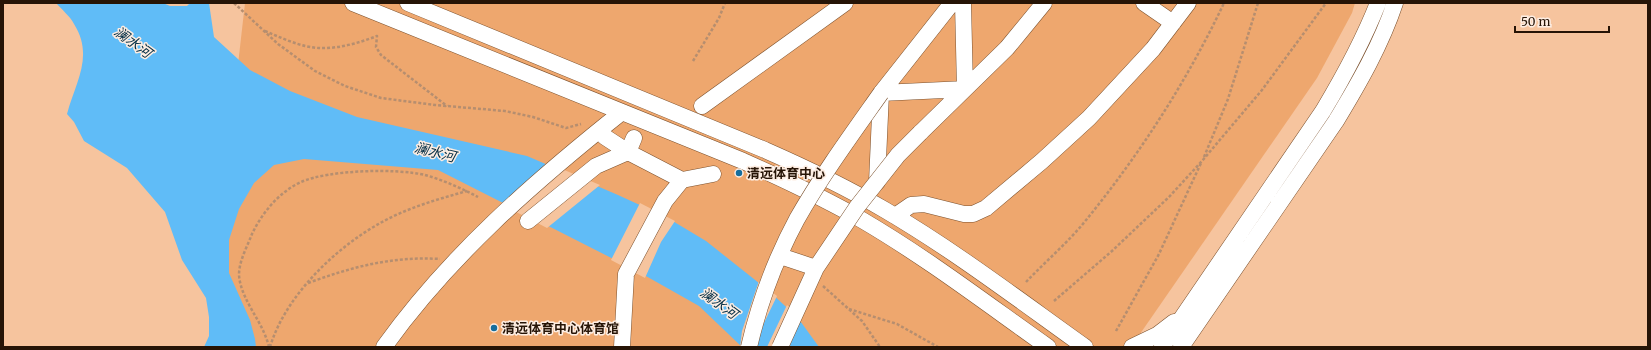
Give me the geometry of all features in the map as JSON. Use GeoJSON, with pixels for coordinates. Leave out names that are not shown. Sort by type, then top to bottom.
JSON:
{"type":"FeatureCollection","features":[{"type":"Feature","properties":{"kind":"street"},"geometry":{"type":"LineString","coordinates":[[353,3],[800,186],[862,220],[923,258],[1048,347]]}},
{"type":"Feature","properties":{"kind":"street"},"geometry":{"type":"LineString","coordinates":[[408,3],[765,150],[822,176],[895,216],[946,248],[1082,345],[1096,347]]}},
{"type":"Feature","properties":{"kind":"street"},"geometry":{"type":"LineString","coordinates":[[702,106],[845,3]]}},
{"type":"Feature","properties":{"kind":"street"},"geometry":{"type":"LineString","coordinates":[[749,347],[761,306],[780,256],[797,220],[881,93],[952,3]]}},
{"type":"Feature","properties":{"kind":"street"},"geometry":{"type":"LineString","coordinates":[[963,3],[965,89]]}},
{"type":"Feature","properties":{"kind":"street"},"geometry":{"type":"LineString","coordinates":[[780,347],[857,207],[898,155],[1007,48],[1044,3]]}},
{"type":"Feature","properties":{"kind":"street"},"geometry":{"type":"LineString","coordinates":[[1144,3],[1173,23]]}},
{"type":"Feature","properties":{"kind":"street"},"geometry":{"type":"LineString","coordinates":[[895,216],[911,205],[924,204],[964,214],[973,214],[986,208],[1042,161],[1089,118],[1154,49],[1188,3]]}},
{"type":"Feature","properties":{"kind":"street"},"geometry":{"type":"LineString","coordinates":[[1162,347],[1323,111],[1344,77],[1362,42],[1378,3]]}},
{"type":"Feature","properties":{"kind":"street"},"geometry":{"type":"LineString","coordinates":[[1181,347],[1336,120],[1357,86],[1375,52],[1395,3]]}},
{"type":"Feature","properties":{"kind":"street"},"geometry":{"type":"LineString","coordinates":[[881,93],[965,89]]}},
{"type":"Feature","properties":{"kind":"street"},"geometry":{"type":"LineString","coordinates":[[877,182],[881,93]]}},
{"type":"Feature","properties":{"kind":"street"},"geometry":{"type":"LineString","coordinates":[[384,347],[406,316],[436,280],[505,210],[622,112]]}},
{"type":"Feature","properties":{"kind":"street"},"geometry":{"type":"LineString","coordinates":[[605,136],[631,145],[682,180]]}},
{"type":"Feature","properties":{"kind":"street"},"geometry":{"type":"LineString","coordinates":[[528,221],[596,166],[631,145]]}},
{"type":"Feature","properties":{"kind":"street"},"geometry":{"type":"LineString","coordinates":[[622,347],[626,274],[665,201],[682,180],[713,174]]}},
{"type":"Feature","properties":{"kind":"street"},"geometry":{"type":"LineString","coordinates":[[780,256],[819,275]]}},
{"type":"Feature","properties":{"kind":"street"},"geometry":{"type":"LineString","coordinates":[[1132,347],[1157,335],[1185,313]]}},
{"type":"Feature","properties":{"kind":"street"},"geometry":{"type":"LineString","coordinates":[[1190,347],[1197,324]]}},
{"type":"Feature","properties":{"kind":"path"},"geometry":{"type":"LineString","coordinates":[[234,3],[278,44],[315,71],[345,86],[381,98],[504,111],[533,117],[566,128],[582,124]]}},
{"type":"Feature","properties":{"kind":"path"},"geometry":{"type":"LineString","coordinates":[[693,61],[719,18],[725,3]]}},
{"type":"Feature","properties":{"kind":"path"},"geometry":{"type":"LineString","coordinates":[[1026,282],[1080,227],[1122,174],[1172,100],[1203,48],[1224,3]]}},
{"type":"Feature","properties":{"kind":"path"},"geometry":{"type":"LineString","coordinates":[[1116,331],[1159,254],[1202,161],[1228,99],[1258,3]]}},
{"type":"Feature","properties":{"kind":"path"},"geometry":{"type":"LineString","coordinates":[[1054,301],[1112,252],[1169,197],[1202,161],[1262,90],[1326,3]]}},
{"type":"Feature","properties":{"kind":"path"},"geometry":{"type":"LineString","coordinates":[[263,30],[295,43],[318,48],[361,42],[377,36],[376,47],[381,55],[447,106]]}},
{"type":"Feature","properties":{"kind":"path"},"geometry":{"type":"LineString","coordinates":[[269,347],[266,333],[242,292],[239,273],[244,252],[256,225],[268,207],[285,192],[301,182],[321,177],[348,172],[390,172],[424,175],[467,191],[478,197]]}},
{"type":"Feature","properties":{"kind":"path"},"geometry":{"type":"LineString","coordinates":[[269,347],[275,328],[308,283],[317,272],[344,247],[373,228],[402,212],[467,191]]}},
{"type":"Feature","properties":{"kind":"path"},"geometry":{"type":"LineString","coordinates":[[308,283],[343,270],[380,261],[423,258],[446,260]]}},
{"type":"Feature","properties":{"kind":"path"},"geometry":{"type":"LineString","coordinates":[[819,275],[825,288],[862,321],[880,347]]}},
{"type":"Feature","properties":{"kind":"path"},"geometry":{"type":"LineString","coordinates":[[848,308],[897,324],[938,347]]}},
{"type":"Feature","properties":{"kind":"shaded area","name":"清远体育中心"},"geometry":{"type":"Polygon","coordinates":[[[245,3],[1355,3],[1352,13],[1317,78],[1131,347],[214,347],[215,267],[245,3]]]}},
{"type":"Feature","properties":{"kind":"water","name":"澜水河"},"geometry":{"type":"Polygon","coordinates":[[[56,3],[163,3],[170,6],[187,6],[190,3],[209,3],[214,37],[250,70],[290,91],[357,117],[527,156],[666,217],[706,241],[769,291],[798,318],[819,347],[742,347],[699,306],[637,271],[438,170],[304,159],[274,165],[254,183],[239,209],[229,240],[229,273],[250,320],[256,347],[204,347],[209,336],[209,317],[206,298],[182,260],[165,212],[127,168],[84,141],[74,122],[67,114],[81,69],[83,47],[80,36],[72,21],[56,3]]]}},
{"type":"Feature","properties":{"kind":"pier"},"geometry":{"type":"Polygon","coordinates":[[[550,164],[600,185],[547,228],[501,204],[550,164]]]}},
{"type":"Feature","properties":{"kind":"pier"},"geometry":{"type":"Polygon","coordinates":[[[640,203],[675,221],[661,242],[645,278],[611,260],[640,203]]]}},
{"type":"Feature","properties":{"kind":"pier"},"geometry":{"type":"Polygon","coordinates":[[[759,281],[777,296],[763,325],[756,347],[740,347],[742,331],[759,281]]]}},
{"type":"Feature","properties":{"kind":"pier"},"geometry":{"type":"Polygon","coordinates":[[[787,305],[800,317],[788,347],[767,347],[787,305]]]}},
{"type":"Feature","properties":{"kind":"place","name":"清远体育中心"},"geometry":{"type":"Point","coordinates":[739,173]}},
{"type":"Feature","properties":{"kind":"place","name":"清远体育中心体育馆"},"geometry":{"type":"Point","coordinates":[494,328]}}]}
